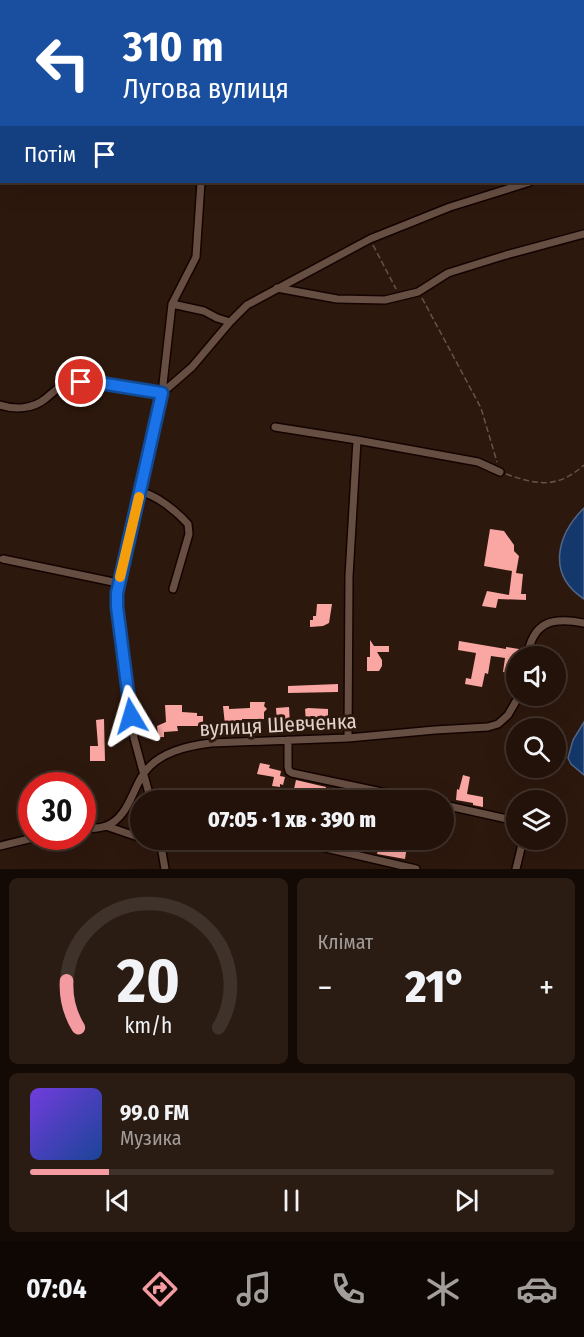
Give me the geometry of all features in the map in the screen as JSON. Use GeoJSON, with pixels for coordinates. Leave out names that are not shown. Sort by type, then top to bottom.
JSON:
{"type":"FeatureCollection","features":[{"type":"Feature","properties":{"kind":"street"},"geometry":{"type":"LineString","coordinates":[[148,790],[134,738],[117,607],[118,583],[162,393],[172,304],[196,257],[201,183]]}},
{"type":"Feature","properties":{"kind":"street"},"geometry":{"type":"LineString","coordinates":[[162,393],[192,367],[230,322],[247,306],[277,288],[370,239],[450,207],[527,183]]}},
{"type":"Feature","properties":{"kind":"street"},"geometry":{"type":"LineString","coordinates":[[277,288],[337,299],[365,301],[400,297],[418,292],[448,273],[584,234]]}},
{"type":"Feature","properties":{"kind":"street"},"geometry":{"type":"LineString","coordinates":[[172,304],[204,311],[230,322]]}},
{"type":"Feature","properties":{"kind":"street"},"geometry":{"type":"LineString","coordinates":[[0,405],[17,409],[29,407],[44,400],[60,386],[81,382],[162,393]]}},
{"type":"Feature","properties":{"kind":"street"},"geometry":{"type":"LineString","coordinates":[[275,427],[478,462],[500,472]]}},
{"type":"Feature","properties":{"kind":"street"},"geometry":{"type":"LineString","coordinates":[[348,738],[349,576],[357,440]]}},
{"type":"Feature","properties":{"kind":"street"},"geometry":{"type":"LineString","coordinates":[[140,492],[148,493],[156,498],[188,524],[189,534],[173,589]]}},
{"type":"Feature","properties":{"kind":"street"},"geometry":{"type":"LineString","coordinates":[[3,559],[118,583]]}},
{"type":"Feature","properties":{"kind":"street"},"geometry":{"type":"LineString","coordinates":[[530,646],[541,627],[547,622],[558,619],[584,623]]}},
{"type":"Feature","properties":{"kind":"street","name":"вулиця Шевченка"},"geometry":{"type":"LineString","coordinates":[[144,774],[150,766],[167,754],[191,746],[488,728],[503,721],[515,706]]}},
{"type":"Feature","properties":{"kind":"street"},"geometry":{"type":"LineString","coordinates":[[288,740],[288,767],[292,773],[372,790]]}},
{"type":"Feature","properties":{"kind":"street"},"geometry":{"type":"LineString","coordinates":[[106,826],[126,808],[144,774]]}},
{"type":"Feature","properties":{"kind":"street"},"geometry":{"type":"LineString","coordinates":[[454,807],[506,819]]}},
{"type":"Feature","properties":{"kind":"street"},"geometry":{"type":"LineString","coordinates":[[96,827],[106,826],[130,834]]}},
{"type":"Feature","properties":{"kind":"street"},"geometry":{"type":"LineString","coordinates":[[0,846],[18,842]]}},
{"type":"Feature","properties":{"kind":"street"},"geometry":{"type":"LineString","coordinates":[[162,850],[165,869]]}},
{"type":"Feature","properties":{"kind":"street"},"geometry":{"type":"LineString","coordinates":[[334,850],[416,869]]}},
{"type":"Feature","properties":{"kind":"street"},"geometry":{"type":"LineString","coordinates":[[516,869],[521,850]]}},
{"type":"Feature","properties":{"kind":"path"},"geometry":{"type":"LineString","coordinates":[[370,239],[400,297]]}},
{"type":"Feature","properties":{"kind":"path"},"geometry":{"type":"LineString","coordinates":[[418,292],[481,408],[500,472],[532,483],[548,482],[567,479],[584,465]]}},
{"type":"Feature","properties":{"kind":"water"},"geometry":{"type":"Polygon","coordinates":[[[584,508],[584,599],[564,579],[560,567],[560,555],[567,531],[584,508]]]}},
{"type":"Feature","properties":{"kind":"water"},"geometry":{"type":"Polygon","coordinates":[[[584,722],[584,775],[571,764],[568,758],[573,740],[584,722]]]}},
{"type":"Feature","properties":{"kind":"building"},"geometry":{"type":"Polygon","coordinates":[[[490,529],[504,531],[514,545],[514,551],[519,556],[516,573],[523,574],[521,594],[526,594],[526,600],[498,599],[496,608],[482,606],[487,591],[509,595],[512,571],[484,566],[490,529]]]}},
{"type":"Feature","properties":{"kind":"building"},"geometry":{"type":"Polygon","coordinates":[[[317,604],[332,604],[329,623],[310,627],[310,620],[316,616],[317,604]]]}},
{"type":"Feature","properties":{"kind":"building"},"geometry":{"type":"Polygon","coordinates":[[[370,640],[374,646],[389,646],[389,652],[377,652],[382,660],[379,671],[367,671],[370,640]]]}},
{"type":"Feature","properties":{"kind":"building"},"geometry":{"type":"Polygon","coordinates":[[[459,641],[506,649],[506,672],[503,672],[505,658],[491,656],[488,674],[485,673],[482,687],[465,684],[466,678],[471,679],[476,653],[458,650],[459,641]]]}},
{"type":"Feature","properties":{"kind":"building"},"geometry":{"type":"Polygon","coordinates":[[[338,684],[338,692],[288,693],[288,686],[338,684]]]}},
{"type":"Feature","properties":{"kind":"building"},"geometry":{"type":"Polygon","coordinates":[[[250,702],[265,702],[264,706],[267,709],[264,712],[264,719],[242,719],[242,724],[225,725],[223,706],[229,706],[229,709],[250,708],[250,702]]]}},
{"type":"Feature","properties":{"kind":"building"},"geometry":{"type":"Polygon","coordinates":[[[165,705],[182,705],[182,712],[197,713],[197,716],[203,716],[203,726],[177,726],[178,731],[164,732],[164,737],[158,737],[157,726],[166,722],[165,705]]]}},
{"type":"Feature","properties":{"kind":"building"},"geometry":{"type":"Polygon","coordinates":[[[289,707],[290,723],[277,723],[276,708],[289,707]]]}},
{"type":"Feature","properties":{"kind":"building"},"geometry":{"type":"Polygon","coordinates":[[[305,709],[328,709],[328,720],[306,721],[305,709]]]}},
{"type":"Feature","properties":{"kind":"building"},"geometry":{"type":"Polygon","coordinates":[[[104,719],[105,761],[90,761],[90,746],[98,746],[96,720],[104,719]]]}},
{"type":"Feature","properties":{"kind":"building"},"geometry":{"type":"Polygon","coordinates":[[[260,763],[281,771],[280,776],[285,777],[283,785],[272,786],[274,777],[257,774],[260,763]]]}},
{"type":"Feature","properties":{"kind":"building"},"geometry":{"type":"Polygon","coordinates":[[[463,775],[470,777],[467,794],[483,797],[483,807],[456,800],[457,789],[459,790],[463,775]]]}},
{"type":"Feature","properties":{"kind":"building"},"geometry":{"type":"Polygon","coordinates":[[[296,780],[326,787],[326,790],[294,790],[296,780]]]}},
{"type":"Feature","properties":{"kind":"building"},"geometry":{"type":"Polygon","coordinates":[[[378,850],[406,850],[405,859],[377,854],[378,850]]]}},
{"type":"Feature","properties":{"kind":"slow traffic"},"geometry":{"type":"LineString","coordinates":[[120,577],[139,497]]}},
{"type":"Feature","properties":{"kind":"route"},"geometry":{"type":"LineString","coordinates":[[81,382],[162,393],[117,593],[131,716]]}}]}
